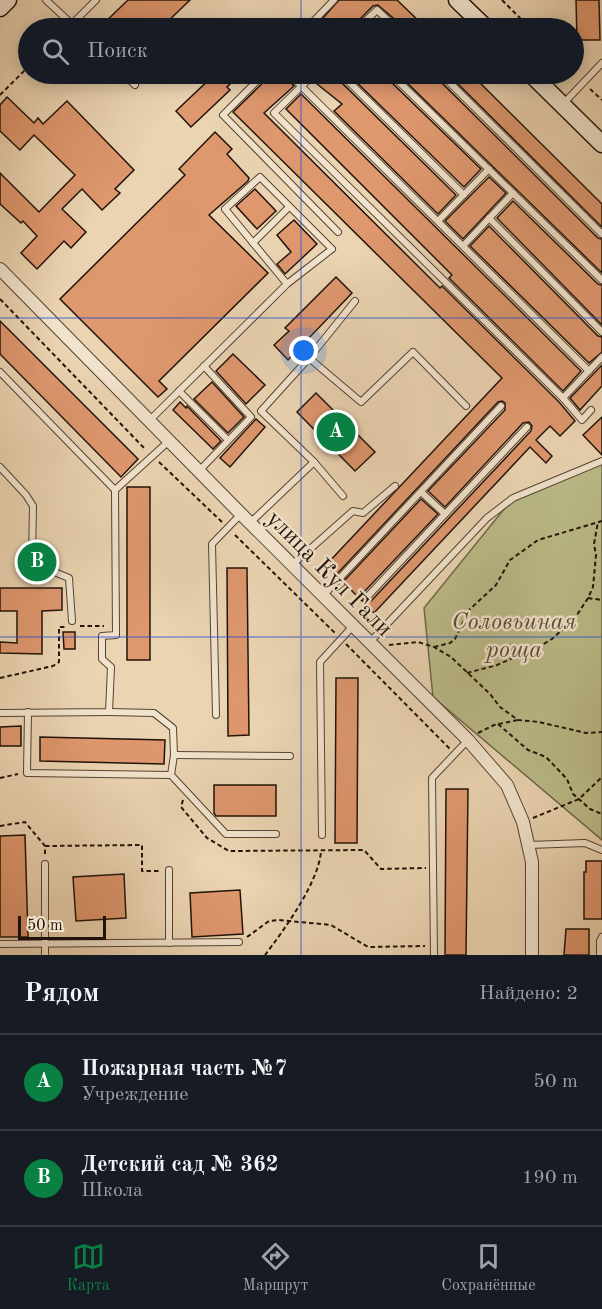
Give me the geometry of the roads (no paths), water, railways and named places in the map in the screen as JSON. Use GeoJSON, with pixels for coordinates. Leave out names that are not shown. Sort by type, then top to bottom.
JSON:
{"type":"FeatureCollection","features":[{"type":"Feature","properties":{"kind":"street"},"geometry":{"type":"LineString","coordinates":[[0,8],[8,0]]}},
{"type":"Feature","properties":{"kind":"street"},"geometry":{"type":"LineString","coordinates":[[458,0],[476,18]]}},
{"type":"Feature","properties":{"kind":"street"},"geometry":{"type":"LineString","coordinates":[[541,84],[602,144]]}},
{"type":"Feature","properties":{"kind":"street","name":"улица Кул Гали"},"geometry":{"type":"LineString","coordinates":[[0,269],[468,740],[507,785],[523,822],[532,862],[532,955]]}},
{"type":"Feature","properties":{"kind":"lane"},"geometry":{"type":"LineString","coordinates":[[46,0],[65,18]]}},
{"type":"Feature","properties":{"kind":"lane"},"geometry":{"type":"LineString","coordinates":[[80,18],[96,0]]}},
{"type":"Feature","properties":{"kind":"lane"},"geometry":{"type":"LineString","coordinates":[[317,18],[334,0]]}},
{"type":"Feature","properties":{"kind":"lane"},"geometry":{"type":"LineString","coordinates":[[369,18],[377,10],[385,18]]}},
{"type":"Feature","properties":{"kind":"lane"},"geometry":{"type":"LineString","coordinates":[[584,82],[602,63]]}},
{"type":"Feature","properties":{"kind":"lane"},"geometry":{"type":"LineString","coordinates":[[254,84],[223,115],[338,232]]}},
{"type":"Feature","properties":{"kind":"lane"},"geometry":{"type":"LineString","coordinates":[[351,84],[464,195]]}},
{"type":"Feature","properties":{"kind":"lane"},"geometry":{"type":"LineString","coordinates":[[401,84],[602,280]]}},
{"type":"Feature","properties":{"kind":"lane"},"geometry":{"type":"LineString","coordinates":[[451,84],[602,234]]}},
{"type":"Feature","properties":{"kind":"lane"},"geometry":{"type":"LineString","coordinates":[[562,105],[582,84]]}},
{"type":"Feature","properties":{"kind":"lane"},"geometry":{"type":"LineString","coordinates":[[589,371],[302,86],[274,113],[563,398],[582,420],[591,410]]}},
{"type":"Feature","properties":{"kind":"lane"},"geometry":{"type":"LineString","coordinates":[[438,221],[489,170]]}},
{"type":"Feature","properties":{"kind":"lane"},"geometry":{"type":"LineString","coordinates":[[149,421],[287,284],[332,249],[260,177],[225,209],[287,284]]}},
{"type":"Feature","properties":{"kind":"lane"},"geometry":{"type":"LineString","coordinates":[[463,246],[513,193]]}},
{"type":"Feature","properties":{"kind":"lane"},"geometry":{"type":"LineString","coordinates":[[253,243],[290,207]]}},
{"type":"Feature","properties":{"kind":"lane"},"geometry":{"type":"LineString","coordinates":[[489,218],[602,332]]}},
{"type":"Feature","properties":{"kind":"lane"},"geometry":{"type":"LineString","coordinates":[[343,496],[314,462],[261,411],[309,358],[355,301]]}},
{"type":"Feature","properties":{"kind":"lane"},"geometry":{"type":"LineString","coordinates":[[309,358],[361,402],[413,352],[466,406]]}},
{"type":"Feature","properties":{"kind":"lane"},"geometry":{"type":"LineString","coordinates":[[563,398],[602,357]]}},
{"type":"Feature","properties":{"kind":"lane"},"geometry":{"type":"LineString","coordinates":[[199,471],[251,417],[204,366]]}},
{"type":"Feature","properties":{"kind":"lane"},"geometry":{"type":"LineString","coordinates":[[0,372],[116,490],[116,635],[102,636],[102,659],[111,667],[109,712]]}},
{"type":"Feature","properties":{"kind":"lane"},"geometry":{"type":"LineString","coordinates":[[179,392],[228,440]]}},
{"type":"Feature","properties":{"kind":"lane"},"geometry":{"type":"LineString","coordinates":[[323,596],[501,406]]}},
{"type":"Feature","properties":{"kind":"lane"},"geometry":{"type":"LineString","coordinates":[[367,597],[527,426]]}},
{"type":"Feature","properties":{"kind":"lane"},"geometry":{"type":"LineString","coordinates":[[116,490],[169,441]]}},
{"type":"Feature","properties":{"kind":"lane"},"geometry":{"type":"LineString","coordinates":[[370,642],[495,512],[513,498],[602,461]]}},
{"type":"Feature","properties":{"kind":"lane"},"geometry":{"type":"LineString","coordinates":[[216,715],[212,544],[314,462]]}},
{"type":"Feature","properties":{"kind":"lane"},"geometry":{"type":"LineString","coordinates":[[0,468],[26,495],[33,506],[32,557],[35,564],[69,578],[70,624]]}},
{"type":"Feature","properties":{"kind":"lane"},"geometry":{"type":"LineString","coordinates":[[292,565],[353,511],[363,513],[395,486]]}},
{"type":"Feature","properties":{"kind":"lane"},"geometry":{"type":"LineString","coordinates":[[421,492],[445,514]]}},
{"type":"Feature","properties":{"kind":"lane"},"geometry":{"type":"LineString","coordinates":[[322,836],[320,662],[353,626]]}},
{"type":"Feature","properties":{"kind":"lane"},"geometry":{"type":"LineString","coordinates":[[0,712],[154,713],[173,728],[174,755],[171,775]]}},
{"type":"Feature","properties":{"kind":"lane"},"geometry":{"type":"LineString","coordinates":[[28,712],[27,773],[171,775],[226,834],[276,834]]}},
{"type":"Feature","properties":{"kind":"lane"},"geometry":{"type":"LineString","coordinates":[[434,955],[432,778],[468,740]]}},
{"type":"Feature","properties":{"kind":"lane"},"geometry":{"type":"LineString","coordinates":[[174,755],[290,756]]}},
{"type":"Feature","properties":{"kind":"lane"},"geometry":{"type":"LineString","coordinates":[[528,845],[585,843],[602,850]]}},
{"type":"Feature","properties":{"kind":"lane"},"geometry":{"type":"LineString","coordinates":[[45,864],[45,955]]}},
{"type":"Feature","properties":{"kind":"lane"},"geometry":{"type":"LineString","coordinates":[[169,870],[169,943]]}},
{"type":"Feature","properties":{"kind":"lane"},"geometry":{"type":"LineString","coordinates":[[600,955],[602,937]]}},
{"type":"Feature","properties":{"kind":"lane"},"geometry":{"type":"LineString","coordinates":[[0,944],[239,942]]}},
{"type":"Feature","properties":{"kind":"place","name":"Пожарная часть №7"},"geometry":{"type":"Point","coordinates":[336,432]}},
{"type":"Feature","properties":{"kind":"place","name":"Детский сад № 362"},"geometry":{"type":"Point","coordinates":[37,562]}},
{"type":"Feature","properties":{"kind":"park label","name":"Соловьиная роща"},"geometry":{"type":"Point","coordinates":[514,635]}}]}
